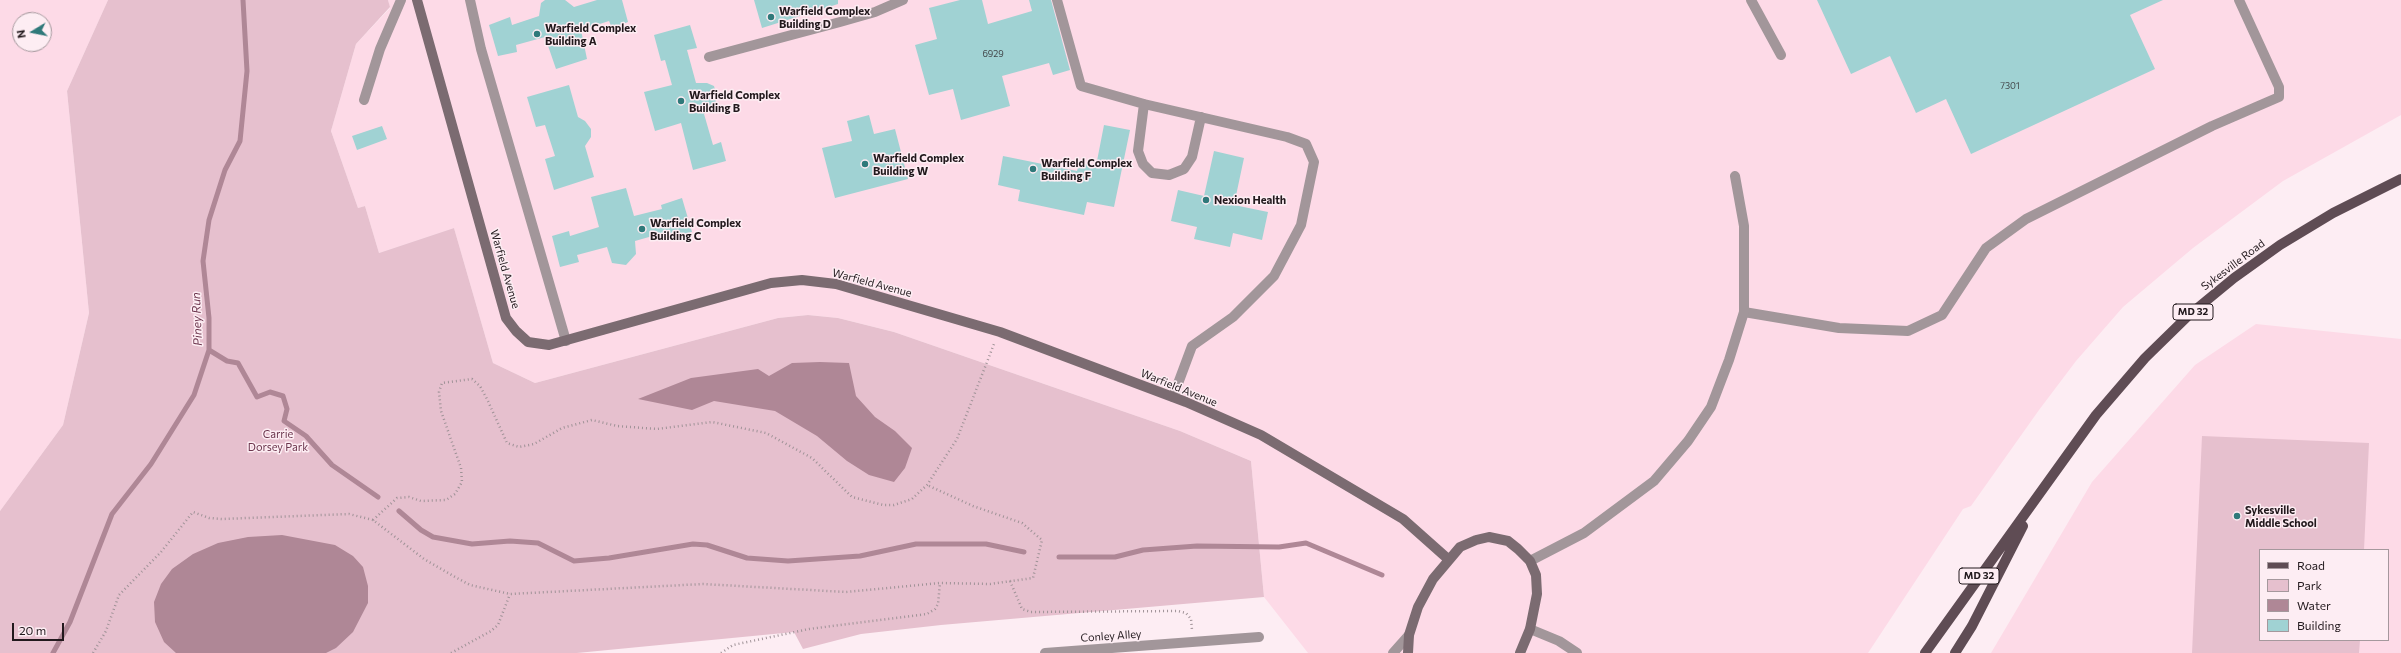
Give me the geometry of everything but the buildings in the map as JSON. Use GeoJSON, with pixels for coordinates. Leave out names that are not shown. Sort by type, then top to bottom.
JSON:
{"type":"FeatureCollection","features":[{"type":"Feature","properties":{"kind":"main road","name":"Sykesville Road"},"geometry":{"type":"LineString","coordinates":[[1925,653],[1952,613],[2036,501],[2096,415],[2145,358],[2189,315],[2234,278],[2280,246],[2333,213],[2401,179]]}},
{"type":"Feature","properties":{"kind":"main road","name":"Sykesville Road"},"geometry":{"type":"LineString","coordinates":[[1955,653],[1972,626],[2036,501]]}},
{"type":"Feature","properties":{"kind":"street"},"geometry":{"type":"LineString","coordinates":[[364,100],[380,49],[401,0]]}},
{"type":"Feature","properties":{"kind":"street","name":"Warfield Avenue"},"geometry":{"type":"LineString","coordinates":[[417,0],[506,318],[516,331],[528,342],[549,345],[566,341],[744,289],[771,283],[802,280],[836,284],[1000,332],[1173,397],[1261,435],[1403,519],[1448,559]]}},
{"type":"Feature","properties":{"kind":"street"},"geometry":{"type":"LineString","coordinates":[[470,0],[481,49],[566,341]]}},
{"type":"Feature","properties":{"kind":"street"},"geometry":{"type":"LineString","coordinates":[[709,57],[840,22],[903,0]]}},
{"type":"Feature","properties":{"kind":"street"},"geometry":{"type":"LineString","coordinates":[[1057,0],[1080,86],[1144,104],[1287,137],[1306,144],[1314,162],[1301,225],[1274,276],[1233,318],[1192,346],[1173,397]]}},
{"type":"Feature","properties":{"kind":"street"},"geometry":{"type":"LineString","coordinates":[[1751,0],[1781,55]]}},
{"type":"Feature","properties":{"kind":"street"},"geometry":{"type":"LineString","coordinates":[[1744,312],[1839,328],[1908,331],[1942,315],[1986,248],[2026,219],[2212,126],[2279,97],[2279,86],[2239,0]]}},
{"type":"Feature","properties":{"kind":"street"},"geometry":{"type":"LineString","coordinates":[[1144,104],[1138,151],[1143,164],[1152,173],[1169,175],[1184,169],[1192,157],[1201,117]]}},
{"type":"Feature","properties":{"kind":"street"},"geometry":{"type":"LineString","coordinates":[[1530,561],[1584,533],[1654,481],[1688,441],[1711,407],[1729,360],[1744,312],[1744,226],[1735,176]]}},
{"type":"Feature","properties":{"kind":"street"},"geometry":{"type":"LineString","coordinates":[[1408,653],[1409,635],[1418,607],[1433,580],[1448,559],[1460,547],[1476,540],[1489,537],[1508,541],[1530,561],[1536,575],[1537,594],[1530,629],[1520,653]]}},
{"type":"Feature","properties":{"kind":"street"},"geometry":{"type":"LineString","coordinates":[[1530,629],[1559,641],[1577,653]]}},
{"type":"Feature","properties":{"kind":"street"},"geometry":{"type":"LineString","coordinates":[[1393,653],[1409,635]]}},
{"type":"Feature","properties":{"kind":"street","name":"Conley Alley"},"geometry":{"type":"LineString","coordinates":[[1045,653],[1179,648],[1194,642],[1259,638]]}},
{"type":"Feature","properties":{"kind":"path"},"geometry":{"type":"LineString","coordinates":[[372,520],[397,498],[409,497],[421,501],[446,500],[455,494],[462,482],[461,468],[441,411],[439,392],[442,383],[472,379],[480,386],[507,443],[519,447],[534,444],[562,428],[592,420],[616,426],[657,429],[712,422],[766,433],[812,458],[852,497],[883,505],[894,504],[912,499],[928,485],[956,439],[1000,332]]}},
{"type":"Feature","properties":{"kind":"path"},"geometry":{"type":"LineString","coordinates":[[93,653],[106,631],[119,595],[161,552],[193,512],[209,518],[222,519],[330,513],[349,514],[372,520],[424,558],[457,578],[476,586],[510,594],[703,584],[846,592],[940,582],[990,584],[1033,578],[1042,540],[1022,523],[973,506],[928,485]]}},
{"type":"Feature","properties":{"kind":"path"},"geometry":{"type":"LineString","coordinates":[[1010,581],[1022,609],[1031,612],[1178,611],[1186,613],[1190,619],[1194,642]]}},
{"type":"Feature","properties":{"kind":"path"},"geometry":{"type":"LineString","coordinates":[[721,653],[733,645],[809,629],[927,614],[935,609],[938,604],[940,582]]}},
{"type":"Feature","properties":{"kind":"path"},"geometry":{"type":"LineString","coordinates":[[451,653],[491,631],[498,625],[510,594]]}},
{"type":"Feature","properties":{"kind":"shaded area"},"geometry":{"type":"Polygon","coordinates":[[[0,0],[108,0],[67,91],[89,313],[63,425],[0,511],[0,0]]]}},
{"type":"Feature","properties":{"kind":"shaded area"},"geometry":{"type":"Polygon","coordinates":[[[388,0],[2401,0],[2401,115],[2283,181],[2193,248],[2123,307],[2076,361],[2039,410],[1971,506],[1963,509],[1868,653],[1308,653],[1264,597],[1251,461],[1180,431],[894,332],[838,318],[808,315],[778,318],[535,383],[493,363],[454,228],[379,253],[365,206],[358,208],[331,131],[356,44],[390,8],[388,0]]]}},
{"type":"Feature","properties":{"kind":"shaded area","name":"Sykesville Middle School"},"geometry":{"type":"Polygon","coordinates":[[[2256,324],[2401,339],[2401,653],[1991,653],[2092,482],[2195,365],[2256,324]]]}},
{"type":"Feature","properties":{"kind":"green space","name":"Carrie Dorsey Park"},"geometry":{"type":"Polygon","coordinates":[[[108,0],[388,0],[390,7],[356,44],[331,131],[358,208],[365,206],[379,253],[454,228],[493,363],[535,383],[778,318],[808,315],[838,318],[894,332],[1180,431],[1251,461],[1264,597],[941,625],[861,634],[803,649],[794,632],[577,653],[0,653],[0,511],[63,425],[89,313],[67,91],[108,0]]]}},
{"type":"Feature","properties":{"kind":"green space"},"geometry":{"type":"Polygon","coordinates":[[[2202,436],[2369,443],[2364,549],[2259,549],[2259,641],[2360,641],[2359,653],[2192,653],[2202,436]]]}},
{"type":"Feature","properties":{"kind":"water"},"geometry":{"type":"Polygon","coordinates":[[[792,363],[849,363],[856,396],[875,417],[895,431],[912,448],[905,468],[894,482],[869,475],[847,461],[817,436],[775,411],[714,401],[692,410],[638,399],[691,378],[758,369],[769,376],[792,363]]]}},
{"type":"Feature","properties":{"kind":"water"},"geometry":{"type":"Polygon","coordinates":[[[282,535],[335,545],[353,556],[363,567],[368,586],[368,603],[353,632],[336,648],[326,653],[176,653],[164,642],[155,622],[154,602],[161,584],[172,569],[193,554],[218,543],[248,537],[282,535]]]}},
{"type":"Feature","properties":{"kind":"waterway","name":"Piney Run"},"geometry":{"type":"LineString","coordinates":[[53,653],[70,622],[112,514],[151,464],[194,395],[209,350],[209,318],[203,261],[209,220],[225,170],[240,141],[247,71],[243,0]]}},
{"type":"Feature","properties":{"kind":"waterway"},"geometry":{"type":"LineString","coordinates":[[209,350],[227,361],[238,363],[257,397],[270,392],[283,396],[287,409],[284,421],[306,436],[332,465],[378,497]]}},
{"type":"Feature","properties":{"kind":"waterway"},"geometry":{"type":"LineString","coordinates":[[399,511],[421,530],[433,537],[472,544],[510,541],[538,543],[574,561],[609,558],[693,544],[707,545],[747,558],[788,561],[860,556],[916,544],[986,544],[1024,552]]}},
{"type":"Feature","properties":{"kind":"waterway"},"geometry":{"type":"LineString","coordinates":[[1059,557],[1115,557],[1143,550],[1197,546],[1279,547],[1306,543],[1382,575]]}},
{"type":"Feature","properties":{"kind":"place","name":"Warfield Complex Building D"},"geometry":{"type":"Point","coordinates":[771,17]}},
{"type":"Feature","properties":{"kind":"place","name":"Warfield Complex Building A"},"geometry":{"type":"Point","coordinates":[537,34]}},
{"type":"Feature","properties":{"kind":"place","name":"Warfield Complex Building B"},"geometry":{"type":"Point","coordinates":[681,101]}},
{"type":"Feature","properties":{"kind":"place","name":"Warfield Complex Building W"},"geometry":{"type":"Point","coordinates":[865,164]}},
{"type":"Feature","properties":{"kind":"place","name":"Warfield Complex Building F"},"geometry":{"type":"Point","coordinates":[1033,169]}},
{"type":"Feature","properties":{"kind":"place","name":"Nexion Health"},"geometry":{"type":"Point","coordinates":[1206,200]}},
{"type":"Feature","properties":{"kind":"place","name":"Warfield Complex Building C"},"geometry":{"type":"Point","coordinates":[642,229]}},
{"type":"Feature","properties":{"kind":"place","name":"Sykesville Middle School"},"geometry":{"type":"Point","coordinates":[2237,516]}}]}
